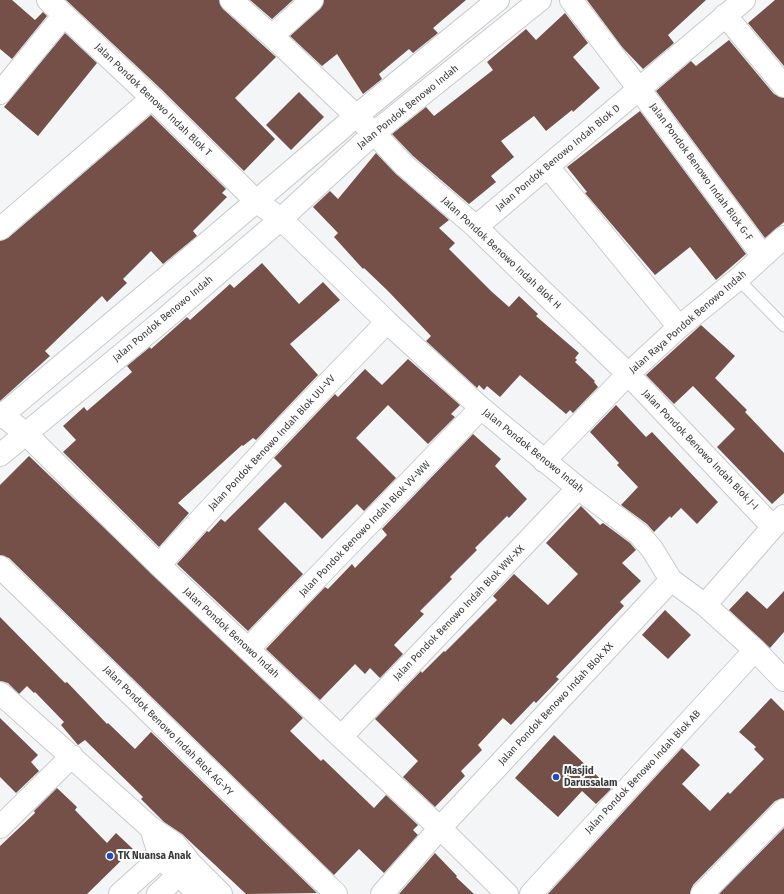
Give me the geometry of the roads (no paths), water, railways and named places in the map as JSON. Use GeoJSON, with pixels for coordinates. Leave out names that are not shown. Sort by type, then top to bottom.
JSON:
{"type":"FeatureCollection","features":[{"type":"Feature","properties":{"kind":"street","name":"Jalan Pondok Benowo Indah Blok T"},"geometry":{"type":"LineString","coordinates":[[48,0],[152,98],[257,202]]}},
{"type":"Feature","properties":{"kind":"street"},"geometry":{"type":"LineString","coordinates":[[231,0],[272,36],[355,117],[374,133]]}},
{"type":"Feature","properties":{"kind":"street"},"geometry":{"type":"LineString","coordinates":[[272,36],[312,0]]}},
{"type":"Feature","properties":{"kind":"street","name":"Jalan Pondok Benowo Indah"},"geometry":{"type":"LineString","coordinates":[[498,0],[355,117],[257,202],[1,415],[26,434],[159,565],[248,650],[440,828],[507,894]]}},
{"type":"Feature","properties":{"kind":"street","name":"Jalan Pondok Benowo Indah"},"geometry":{"type":"LineString","coordinates":[[0,455],[282,219],[374,133],[540,0]]}},
{"type":"Feature","properties":{"kind":"street"},"geometry":{"type":"LineString","coordinates":[[570,0],[640,89]]}},
{"type":"Feature","properties":{"kind":"street","name":"Jalan Pondok Benowo Indah Blok D"},"geometry":{"type":"LineString","coordinates":[[476,227],[744,0]]}},
{"type":"Feature","properties":{"kind":"street"},"geometry":{"type":"LineString","coordinates":[[0,93],[64,15]]}},
{"type":"Feature","properties":{"kind":"street"},"geometry":{"type":"LineString","coordinates":[[725,15],[784,86]]}},
{"type":"Feature","properties":{"kind":"street","name":"Jalan Pondok Benowo Indah Blok G-F"},"geometry":{"type":"LineString","coordinates":[[640,89],[763,256]]}},
{"type":"Feature","properties":{"kind":"street"},"geometry":{"type":"LineString","coordinates":[[0,229],[152,98]]}},
{"type":"Feature","properties":{"kind":"street","name":"Jalan Pondok Benowo Indah Blok H"},"geometry":{"type":"LineString","coordinates":[[374,133],[404,165],[476,227],[628,374]]}},
{"type":"Feature","properties":{"kind":"street"},"geometry":{"type":"LineString","coordinates":[[548,167],[679,327]]}},
{"type":"Feature","properties":{"kind":"street","name":"Jalan Pondok Benowo Indah"},"geometry":{"type":"LineString","coordinates":[[257,202],[282,219],[387,322],[481,408],[544,461],[639,534],[652,549],[671,580],[705,605],[755,650],[784,680]]}},
{"type":"Feature","properties":{"kind":"street","name":"Jalan Raya Pondok Benowo Indah"},"geometry":{"type":"LineString","coordinates":[[544,461],[628,374],[679,327],[738,279],[784,237]]}},
{"type":"Feature","properties":{"kind":"street","name":"Jalan Pondok Benowo Indah Blok UU-VV"},"geometry":{"type":"LineString","coordinates":[[159,565],[278,435],[387,322]]}},
{"type":"Feature","properties":{"kind":"street","name":"Jalan Pondok Benowo Indah Blok J-I"},"geometry":{"type":"LineString","coordinates":[[628,374],[778,521]]}},
{"type":"Feature","properties":{"kind":"street","name":"Jalan Pondok Benowo Indah Blok VV-WW"},"geometry":{"type":"LineString","coordinates":[[248,650],[481,408]]}},
{"type":"Feature","properties":{"kind":"street","name":"Jalan Pondok Benowo Indah Blok WW-XX"},"geometry":{"type":"LineString","coordinates":[[341,737],[578,488]]}},
{"type":"Feature","properties":{"kind":"street"},"geometry":{"type":"LineString","coordinates":[[705,605],[778,521]]}},
{"type":"Feature","properties":{"kind":"street","name":"Jalan Pondok Benowo Indah Blok AG-YY"},"geometry":{"type":"LineString","coordinates":[[0,567],[336,894]]}},
{"type":"Feature","properties":{"kind":"street","name":"Jalan Pondok Benowo Indah Blok XX"},"geometry":{"type":"LineString","coordinates":[[440,828],[671,580]]}},
{"type":"Feature","properties":{"kind":"street","name":"Jalan Pondok Benowo Indah Blok AB"},"geometry":{"type":"LineString","coordinates":[[532,894],[755,650]]}},
{"type":"Feature","properties":{"kind":"street"},"geometry":{"type":"LineString","coordinates":[[0,693],[151,828],[184,870],[199,894]]}},
{"type":"Feature","properties":{"kind":"street"},"geometry":{"type":"LineString","coordinates":[[0,827],[72,756]]}},
{"type":"Feature","properties":{"kind":"street"},"geometry":{"type":"LineString","coordinates":[[702,894],[784,810]]}},
{"type":"Feature","properties":{"kind":"street"},"geometry":{"type":"LineString","coordinates":[[382,894],[440,828]]}},
{"type":"Feature","properties":{"kind":"street"},"geometry":{"type":"LineString","coordinates":[[120,894],[168,851]]}},
{"type":"Feature","properties":{"kind":"street"},"geometry":{"type":"LineString","coordinates":[[158,894],[184,870]]}},
{"type":"Feature","properties":{"kind":"street"},"geometry":{"type":"LineString","coordinates":[[184,870],[221,894]]}},
{"type":"Feature","properties":{"kind":"lane"},"geometry":{"type":"LineString","coordinates":[[738,279],[784,326]]}},
{"type":"Feature","properties":{"kind":"place","name":"Masjid Darussalam"},"geometry":{"type":"Point","coordinates":[556,777]}},
{"type":"Feature","properties":{"kind":"place","name":"TK Nuansa Anak"},"geometry":{"type":"Point","coordinates":[110,856]}}]}
